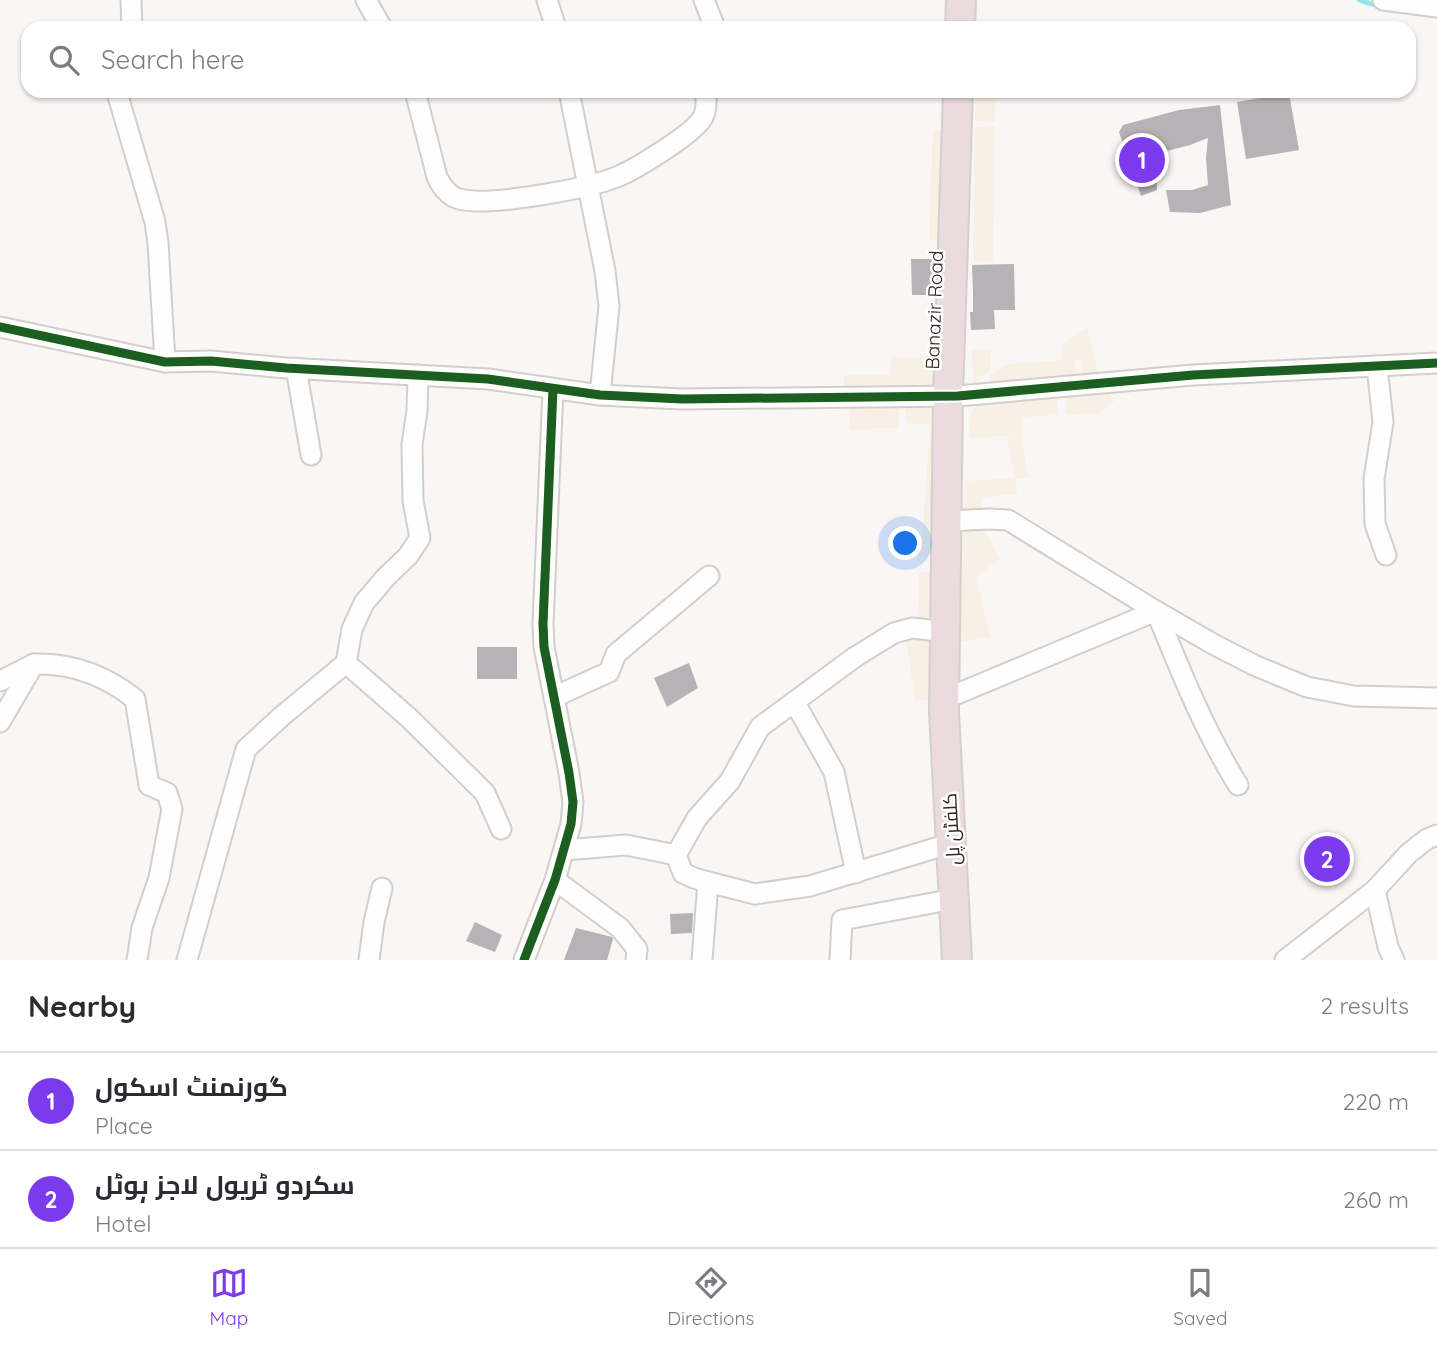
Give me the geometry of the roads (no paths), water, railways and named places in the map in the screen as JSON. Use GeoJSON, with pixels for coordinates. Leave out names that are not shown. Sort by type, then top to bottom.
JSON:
{"type":"FeatureCollection","features":[{"type":"Feature","properties":{"kind":"highway"},"geometry":{"type":"LineString","coordinates":[[960,21],[961,0]]}},
{"type":"Feature","properties":{"kind":"highway","name":"Banazir Road"},"geometry":{"type":"LineString","coordinates":[[945,699],[948,396],[958,98]]}},
{"type":"Feature","properties":{"kind":"highway","name":"کلفٹن پل"},"geometry":{"type":"LineString","coordinates":[[945,699],[957,960]]}},
{"type":"Feature","properties":{"kind":"street"},"geometry":{"type":"LineString","coordinates":[[131,0],[132,21]]}},
{"type":"Feature","properties":{"kind":"street"},"geometry":{"type":"LineString","coordinates":[[366,0],[378,21]]}},
{"type":"Feature","properties":{"kind":"street"},"geometry":{"type":"LineString","coordinates":[[547,0],[554,21]]}},
{"type":"Feature","properties":{"kind":"street"},"geometry":{"type":"LineString","coordinates":[[704,0],[712,21]]}},
{"type":"Feature","properties":{"kind":"street"},"geometry":{"type":"LineString","coordinates":[[1384,0],[1437,7]]}},
{"type":"Feature","properties":{"kind":"street"},"geometry":{"type":"LineString","coordinates":[[120,98],[155,222],[165,362]]}},
{"type":"Feature","properties":{"kind":"street"},"geometry":{"type":"LineString","coordinates":[[417,98],[442,187],[458,199],[504,200],[589,186],[616,178],[691,130],[702,120],[706,98]]}},
{"type":"Feature","properties":{"kind":"street"},"geometry":{"type":"LineString","coordinates":[[570,98],[605,271],[608,306],[600,396]]}},
{"type":"Feature","properties":{"kind":"street"},"geometry":{"type":"LineString","coordinates":[[0,327],[165,362],[211,361],[488,379],[600,396],[948,396],[1193,375],[1437,363]]}},
{"type":"Feature","properties":{"kind":"street"},"geometry":{"type":"LineString","coordinates":[[1377,366],[1383,422],[1374,479],[1375,524],[1386,555]]}},
{"type":"Feature","properties":{"kind":"street"},"geometry":{"type":"LineString","coordinates":[[296,368],[312,455]]}},
{"type":"Feature","properties":{"kind":"street"},"geometry":{"type":"LineString","coordinates":[[187,960],[246,749],[346,663],[352,629],[365,603],[408,556],[420,538],[413,501],[412,467],[418,375]]}},
{"type":"Feature","properties":{"kind":"street"},"geometry":{"type":"LineString","coordinates":[[524,960],[555,880],[572,824],[573,802],[569,773],[544,647],[552,389]]}},
{"type":"Feature","properties":{"kind":"street"},"geometry":{"type":"LineString","coordinates":[[947,521],[1009,520],[1213,644],[1256,666],[1307,687],[1354,696],[1437,698]]}},
{"type":"Feature","properties":{"kind":"street"},"geometry":{"type":"LineString","coordinates":[[554,697],[609,672],[616,654],[709,576]]}},
{"type":"Feature","properties":{"kind":"street"},"geometry":{"type":"LineString","coordinates":[[945,699],[1156,611]]}},
{"type":"Feature","properties":{"kind":"street"},"geometry":{"type":"LineString","coordinates":[[1156,611],[1219,754],[1238,785]]}},
{"type":"Feature","properties":{"kind":"street"},"geometry":{"type":"LineString","coordinates":[[676,855],[697,818],[730,781],[748,744],[760,727],[855,657],[894,633],[912,628],[946,632]]}},
{"type":"Feature","properties":{"kind":"street"},"geometry":{"type":"LineString","coordinates":[[0,681],[34,664],[55,663],[91,672],[135,699],[149,785],[167,793],[172,808],[159,878],[142,928],[137,960]]}},
{"type":"Feature","properties":{"kind":"street"},"geometry":{"type":"LineString","coordinates":[[346,663],[408,717],[485,793],[501,829]]}},
{"type":"Feature","properties":{"kind":"street"},"geometry":{"type":"LineString","coordinates":[[0,722],[34,664]]}},
{"type":"Feature","properties":{"kind":"street"},"geometry":{"type":"LineString","coordinates":[[795,702],[834,772],[856,873]]}},
{"type":"Feature","properties":{"kind":"street"},"geometry":{"type":"LineString","coordinates":[[1285,960],[1375,890],[1409,853],[1437,835]]}},
{"type":"Feature","properties":{"kind":"street"},"geometry":{"type":"LineString","coordinates":[[676,855],[683,873],[755,894],[810,886],[952,843]]}},
{"type":"Feature","properties":{"kind":"street"},"geometry":{"type":"LineString","coordinates":[[564,850],[626,845],[676,855]]}},
{"type":"Feature","properties":{"kind":"street"},"geometry":{"type":"LineString","coordinates":[[555,880],[620,928],[637,949],[636,960]]}},
{"type":"Feature","properties":{"kind":"street"},"geometry":{"type":"LineString","coordinates":[[702,960],[708,882]]}},
{"type":"Feature","properties":{"kind":"street"},"geometry":{"type":"LineString","coordinates":[[369,960],[382,887]]}},
{"type":"Feature","properties":{"kind":"street"},"geometry":{"type":"LineString","coordinates":[[1375,890],[1388,947],[1394,960]]}},
{"type":"Feature","properties":{"kind":"street"},"geometry":{"type":"LineString","coordinates":[[840,960],[842,920],[954,899]]}},
{"type":"Feature","properties":{"kind":"waterway"},"geometry":{"type":"LineString","coordinates":[[1359,0],[1381,7]]}},
{"type":"Feature","properties":{"kind":"place","name":"گورنمنٹ اسکول"},"geometry":{"type":"Point","coordinates":[1142,160]}},
{"type":"Feature","properties":{"kind":"place","name":"سکردو ٹریول لاجز ہوٹل"},"geometry":{"type":"Point","coordinates":[1327,859]}}]}
